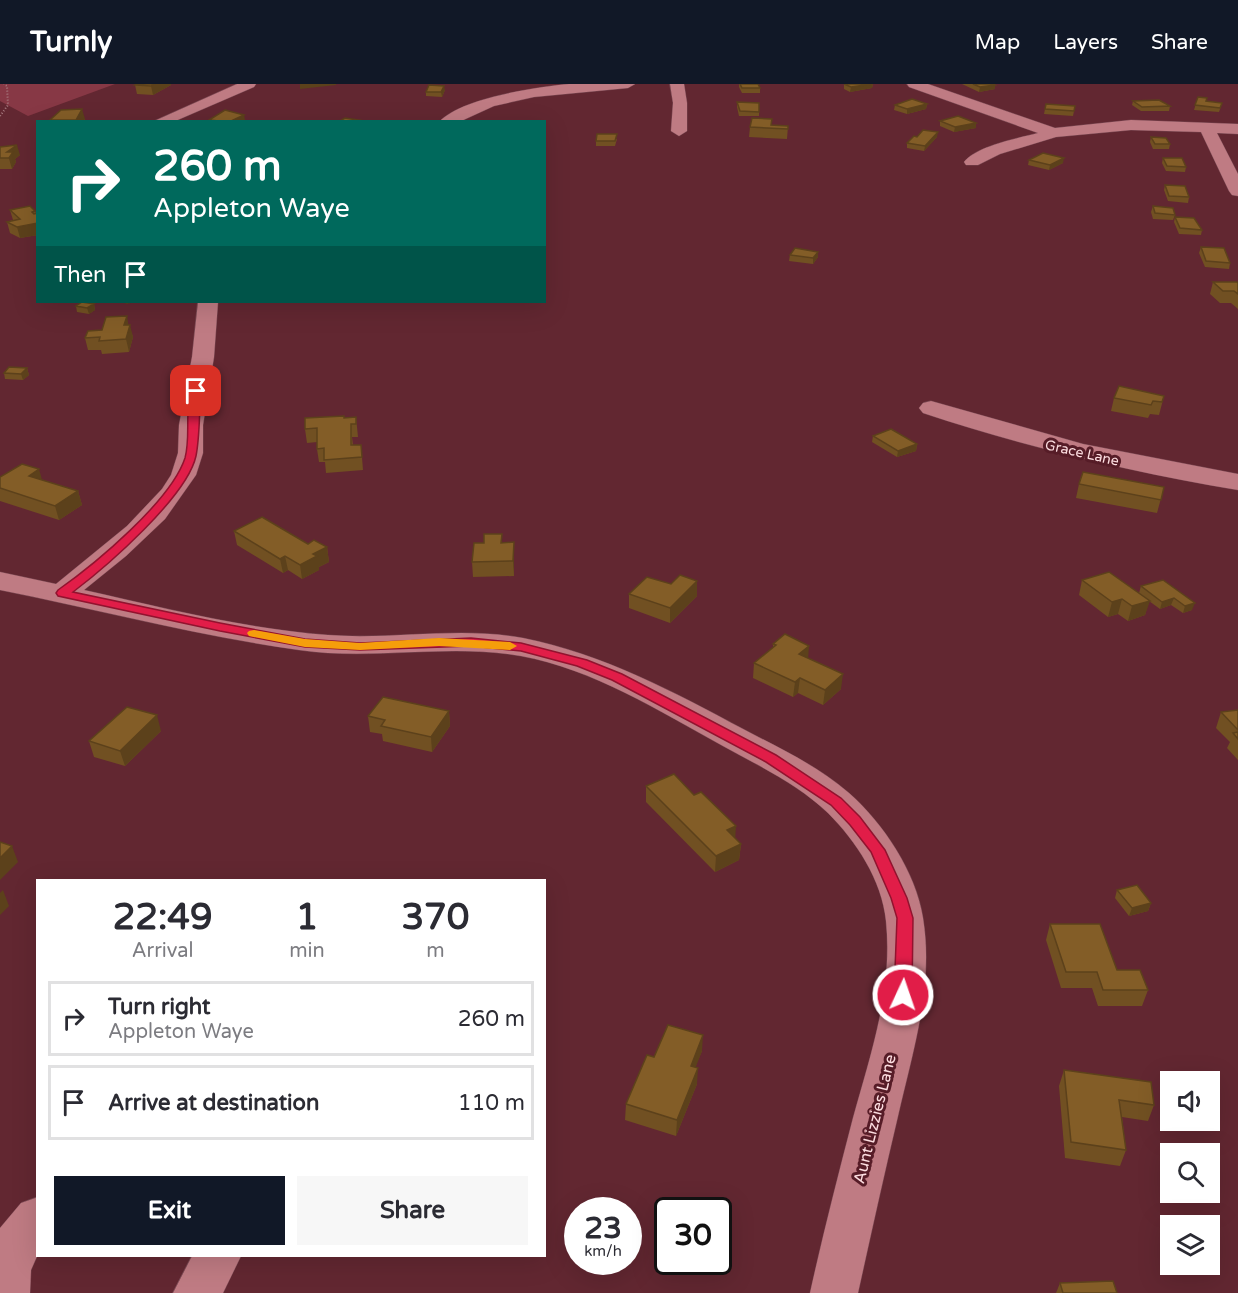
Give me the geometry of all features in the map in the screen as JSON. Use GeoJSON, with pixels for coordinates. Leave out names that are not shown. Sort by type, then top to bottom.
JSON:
{"type":"FeatureCollection","features":[{"type":"Feature","properties":{"kind":"street"},"geometry":{"type":"LineString","coordinates":[[164,120],[249,84]]}},
{"type":"Feature","properties":{"kind":"street"},"geometry":{"type":"LineString","coordinates":[[450,120],[472,108],[510,97],[571,88],[628,84]]}},
{"type":"Feature","properties":{"kind":"street"},"geometry":{"type":"LineString","coordinates":[[677,84],[680,102],[679,131]]}},
{"type":"Feature","properties":{"kind":"street"},"geometry":{"type":"LineString","coordinates":[[914,84],[1054,133]]}},
{"type":"Feature","properties":{"kind":"street"},"geometry":{"type":"LineString","coordinates":[[972,162],[994,151],[1054,133],[1131,125],[1206,126],[1238,129]]}},
{"type":"Feature","properties":{"kind":"street"},"geometry":{"type":"LineString","coordinates":[[1206,126],[1238,191]]}},
{"type":"Feature","properties":{"kind":"street"},"geometry":{"type":"LineString","coordinates":[[62,593],[101,565],[133,534],[173,491],[185,471],[190,458],[191,426],[203,356],[208,303]]}},
{"type":"Feature","properties":{"kind":"street","name":"Grace Lane"},"geometry":{"type":"LineString","coordinates":[[931,408],[1056,447],[1155,469],[1238,482]]}},
{"type":"Feature","properties":{"kind":"street","name":"Aunt Lizzies Lane"},"geometry":{"type":"LineString","coordinates":[[0,581],[305,643],[360,646],[471,642],[521,647],[552,655],[582,663],[656,696],[771,758],[836,801],[878,850],[899,898],[905,918],[905,942],[902,1016],[861,1172],[834,1293]]}},
{"type":"Feature","properties":{"kind":"street"},"geometry":{"type":"LineString","coordinates":[[6,1293],[5,1271],[12,1250],[36,1220]]}},
{"type":"Feature","properties":{"kind":"street"},"geometry":{"type":"LineString","coordinates":[[197,1293],[216,1257]]}},
{"type":"Feature","properties":{"kind":"path"},"geometry":{"type":"LineString","coordinates":[[0,116],[8,105],[7,86],[4,84]]}},
{"type":"Feature","properties":{"kind":"shaded area"},"geometry":{"type":"Polygon","coordinates":[[[0,84],[115,84],[28,116],[0,101],[0,84]]]}},
{"type":"Feature","properties":{"kind":"building"},"geometry":{"type":"Polygon","coordinates":[[[154,84],[151,86],[135,85],[154,84]]]}},
{"type":"Feature","properties":{"kind":"building"},"geometry":{"type":"Polygon","coordinates":[[[740,84],[758,84],[760,88],[742,88],[740,84]]]}},
{"type":"Feature","properties":{"kind":"building"},"geometry":{"type":"Polygon","coordinates":[[[844,84],[872,84],[851,87],[844,84]]]}},
{"type":"Feature","properties":{"kind":"building"},"geometry":{"type":"Polygon","coordinates":[[[973,84],[993,84],[995,85],[980,87],[973,84]]]}},
{"type":"Feature","properties":{"kind":"building"},"geometry":{"type":"Polygon","coordinates":[[[429,85],[444,86],[441,92],[426,92],[429,85]]]}},
{"type":"Feature","properties":{"kind":"building"},"geometry":{"type":"Polygon","coordinates":[[[1198,97],[1207,98],[1206,101],[1222,103],[1220,108],[1195,105],[1198,97]]]}},
{"type":"Feature","properties":{"kind":"building"},"geometry":{"type":"Polygon","coordinates":[[[912,99],[927,104],[907,109],[895,105],[912,99]]]}},
{"type":"Feature","properties":{"kind":"building"},"geometry":{"type":"Polygon","coordinates":[[[1159,100],[1170,106],[1142,107],[1133,101],[1159,100]]]}},
{"type":"Feature","properties":{"kind":"building"},"geometry":{"type":"Polygon","coordinates":[[[737,102],[759,103],[759,112],[740,111],[737,102]]]}},
{"type":"Feature","properties":{"kind":"building"},"geometry":{"type":"Polygon","coordinates":[[[1046,104],[1075,106],[1074,111],[1045,109],[1046,104]]]}},
{"type":"Feature","properties":{"kind":"building"},"geometry":{"type":"Polygon","coordinates":[[[82,109],[76,120],[50,120],[61,110],[82,109]]]}},
{"type":"Feature","properties":{"kind":"building"},"geometry":{"type":"Polygon","coordinates":[[[225,110],[244,115],[233,120],[209,120],[225,110]]]}},
{"type":"Feature","properties":{"kind":"building"},"geometry":{"type":"Polygon","coordinates":[[[958,116],[976,123],[955,127],[940,121],[958,116]]]}},
{"type":"Feature","properties":{"kind":"building"},"geometry":{"type":"Polygon","coordinates":[[[752,118],[772,119],[771,125],[788,126],[788,129],[750,127],[752,118]]]}},
{"type":"Feature","properties":{"kind":"building"},"geometry":{"type":"Polygon","coordinates":[[[923,130],[938,132],[925,146],[907,143],[914,136],[917,137],[923,130]]]}},
{"type":"Feature","properties":{"kind":"building"},"geometry":{"type":"Polygon","coordinates":[[[597,134],[617,134],[615,141],[596,141],[597,134]]]}},
{"type":"Feature","properties":{"kind":"building"},"geometry":{"type":"Polygon","coordinates":[[[1151,137],[1166,138],[1170,144],[1155,144],[1151,137]]]}},
{"type":"Feature","properties":{"kind":"building"},"geometry":{"type":"Polygon","coordinates":[[[17,145],[7,152],[13,152],[9,158],[0,158],[0,147],[17,145]]]}},
{"type":"Feature","properties":{"kind":"building"},"geometry":{"type":"Polygon","coordinates":[[[1043,153],[1064,158],[1050,165],[1029,160],[1043,153]]]}},
{"type":"Feature","properties":{"kind":"building"},"geometry":{"type":"Polygon","coordinates":[[[1163,158],[1182,158],[1186,167],[1167,166],[1163,158]]]}},
{"type":"Feature","properties":{"kind":"building"},"geometry":{"type":"Polygon","coordinates":[[[1165,185],[1185,186],[1189,197],[1169,196],[1165,185]]]}},
{"type":"Feature","properties":{"kind":"building"},"geometry":{"type":"Polygon","coordinates":[[[30,206],[35,211],[32,212],[36,214],[36,223],[17,227],[7,222],[20,219],[10,210],[30,206]]]}},
{"type":"Feature","properties":{"kind":"building"},"geometry":{"type":"Polygon","coordinates":[[[1153,206],[1173,208],[1175,215],[1155,213],[1153,206]]]}},
{"type":"Feature","properties":{"kind":"building"},"geometry":{"type":"Polygon","coordinates":[[[1175,217],[1194,218],[1202,230],[1180,228],[1175,217]]]}},
{"type":"Feature","properties":{"kind":"building"},"geometry":{"type":"Polygon","coordinates":[[[1201,247],[1224,248],[1230,263],[1206,261],[1201,247]]]}},
{"type":"Feature","properties":{"kind":"building"},"geometry":{"type":"Polygon","coordinates":[[[795,248],[818,252],[813,258],[790,255],[795,248]]]}},
{"type":"Feature","properties":{"kind":"building"},"geometry":{"type":"Polygon","coordinates":[[[1213,282],[1237,282],[1238,294],[1234,291],[1223,291],[1213,282]]]}},
{"type":"Feature","properties":{"kind":"building"},"geometry":{"type":"Polygon","coordinates":[[[80,303],[94,304],[87,308],[76,306],[80,303]]]}},
{"type":"Feature","properties":{"kind":"building"},"geometry":{"type":"Polygon","coordinates":[[[127,316],[124,325],[130,325],[126,339],[99,341],[100,337],[85,338],[88,331],[102,330],[106,317],[127,316]]]}},
{"type":"Feature","properties":{"kind":"building"},"geometry":{"type":"Polygon","coordinates":[[[9,367],[27,368],[21,374],[4,373],[9,367]]]}},
{"type":"Feature","properties":{"kind":"building"},"geometry":{"type":"Polygon","coordinates":[[[1119,386],[1164,396],[1162,402],[1153,401],[1151,405],[1114,398],[1119,386]]]}},
{"type":"Feature","properties":{"kind":"building"},"geometry":{"type":"Polygon","coordinates":[[[344,416],[344,418],[356,417],[356,424],[351,424],[351,445],[361,445],[362,457],[324,460],[324,448],[317,449],[317,428],[305,429],[305,418],[344,416]]]}},
{"type":"Feature","properties":{"kind":"building"},"geometry":{"type":"Polygon","coordinates":[[[891,429],[917,444],[898,451],[873,436],[891,429]]]}},
{"type":"Feature","properties":{"kind":"building"},"geometry":{"type":"Polygon","coordinates":[[[22,464],[39,469],[29,476],[78,491],[55,506],[0,488],[0,477],[22,464]]]}},
{"type":"Feature","properties":{"kind":"building"},"geometry":{"type":"Polygon","coordinates":[[[1083,472],[1164,487],[1161,500],[1079,484],[1083,472]]]}},
{"type":"Feature","properties":{"kind":"building"},"geometry":{"type":"Polygon","coordinates":[[[262,517],[308,544],[314,540],[327,547],[313,554],[317,556],[300,565],[285,556],[280,559],[234,531],[262,517]]]}},
{"type":"Feature","properties":{"kind":"building"},"geometry":{"type":"Polygon","coordinates":[[[484,534],[502,534],[501,543],[514,542],[513,561],[472,562],[474,543],[484,543],[484,534]]]}},
{"type":"Feature","properties":{"kind":"building"},"geometry":{"type":"Polygon","coordinates":[[[1109,572],[1150,601],[1132,606],[1122,599],[1112,602],[1082,580],[1109,572]]]}},
{"type":"Feature","properties":{"kind":"building"},"geometry":{"type":"Polygon","coordinates":[[[680,575],[697,581],[670,608],[629,594],[647,577],[671,584],[680,575]]]}},
{"type":"Feature","properties":{"kind":"building"},"geometry":{"type":"Polygon","coordinates":[[[1163,580],[1195,603],[1185,606],[1174,598],[1162,602],[1141,586],[1163,580]]]}},
{"type":"Feature","properties":{"kind":"building"},"geometry":{"type":"Polygon","coordinates":[[[785,634],[809,646],[799,654],[843,674],[825,690],[800,678],[795,682],[754,663],[776,645],[773,644],[785,634]]]}},
{"type":"Feature","properties":{"kind":"building"},"geometry":{"type":"Polygon","coordinates":[[[383,697],[449,711],[431,737],[381,726],[385,720],[368,716],[383,697]]]}},
{"type":"Feature","properties":{"kind":"building"},"geometry":{"type":"Polygon","coordinates":[[[127,707],[157,715],[120,751],[89,741],[127,707]]]}},
{"type":"Feature","properties":{"kind":"building"},"geometry":{"type":"Polygon","coordinates":[[[1238,710],[1238,730],[1221,712],[1238,710]]]}},
{"type":"Feature","properties":{"kind":"building"},"geometry":{"type":"Polygon","coordinates":[[[674,774],[694,795],[701,792],[736,826],[727,830],[741,844],[716,856],[646,786],[674,774]]]}},
{"type":"Feature","properties":{"kind":"building"},"geometry":{"type":"Polygon","coordinates":[[[0,842],[12,846],[0,858],[0,842]]]}},
{"type":"Feature","properties":{"kind":"building"},"geometry":{"type":"Polygon","coordinates":[[[1137,885],[1151,903],[1132,908],[1117,890],[1137,885]]]}},
{"type":"Feature","properties":{"kind":"building"},"geometry":{"type":"Polygon","coordinates":[[[1050,924],[1100,924],[1117,970],[1140,970],[1148,990],[1103,990],[1097,972],[1066,972],[1050,924]]]}},
{"type":"Feature","properties":{"kind":"building"},"geometry":{"type":"Polygon","coordinates":[[[668,1025],[703,1035],[691,1066],[698,1068],[677,1120],[626,1104],[647,1055],[654,1057],[668,1025]]]}},
{"type":"Feature","properties":{"kind":"building"},"geometry":{"type":"Polygon","coordinates":[[[1064,1070],[1151,1082],[1154,1105],[1119,1100],[1126,1150],[1071,1142],[1064,1070]]]}},
{"type":"Feature","properties":{"kind":"building"},"geometry":{"type":"Polygon","coordinates":[[[1113,1281],[1117,1293],[1063,1293],[1060,1283],[1113,1281]]]}},
{"type":"Feature","properties":{"kind":"slow traffic"},"geometry":{"type":"LineString","coordinates":[[254,633],[305,643],[360,646],[471,642],[510,646]]}},
{"type":"Feature","properties":{"kind":"route"},"geometry":{"type":"LineString","coordinates":[[196,391],[191,426],[190,458],[173,491],[101,565],[62,593],[305,643],[360,646],[471,642],[521,647],[582,663],[617,677],[771,758],[836,801],[855,821],[878,850],[899,898],[905,918],[903,995]]}}]}
